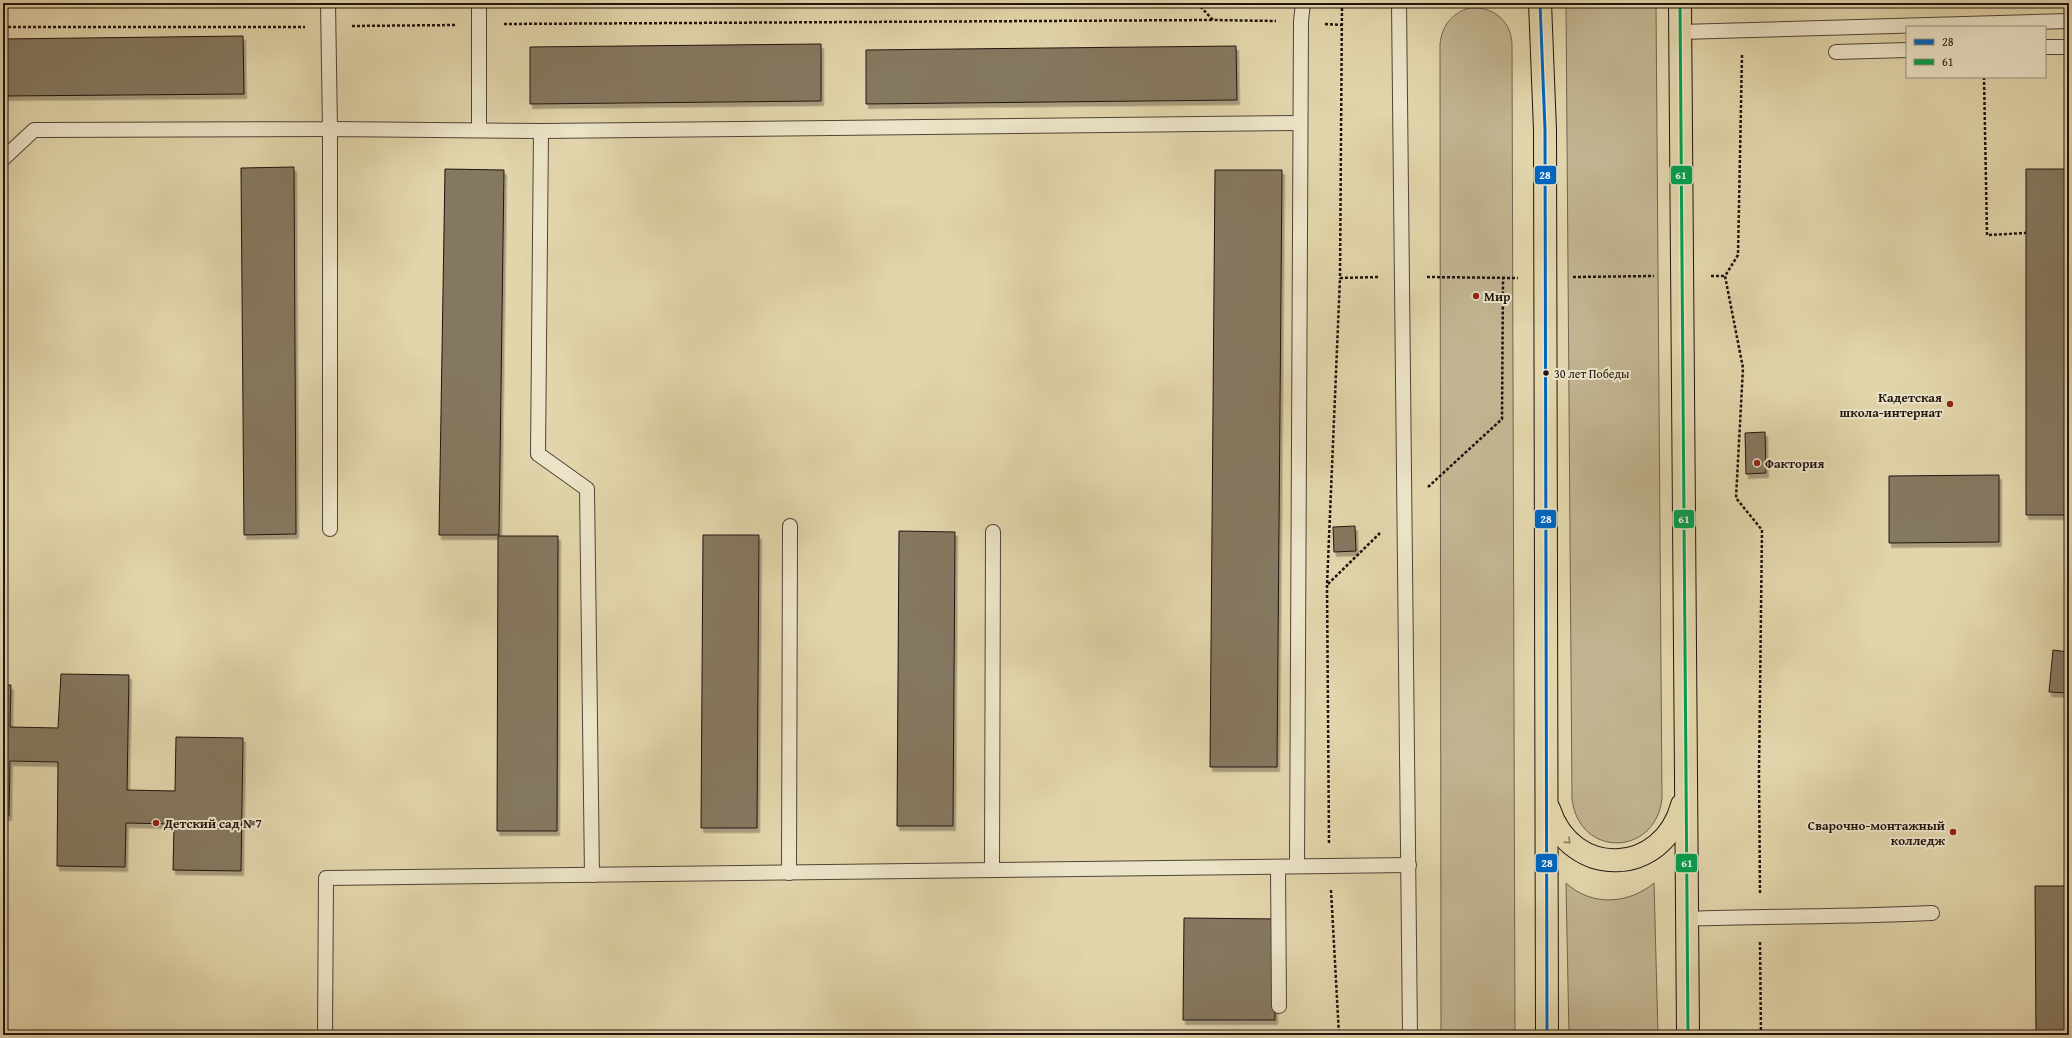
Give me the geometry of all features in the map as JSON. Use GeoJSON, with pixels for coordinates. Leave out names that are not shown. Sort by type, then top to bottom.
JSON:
{"type":"FeatureCollection","features":[{"type":"Feature","properties":{"kind":"main road"},"geometry":{"type":"LineString","coordinates":[[1540,3],[1545,130],[1547,1035]]}},
{"type":"Feature","properties":{"kind":"main road"},"geometry":{"type":"LineString","coordinates":[[1680,3],[1688,1035]]}},
{"type":"Feature","properties":{"kind":"main road"},"geometry":{"type":"LineString","coordinates":[[1547,794],[1552,820],[1568,842],[1590,856],[1616,861],[1643,855],[1665,840],[1679,817],[1686,791]]}},
{"type":"Feature","properties":{"kind":"lane"},"geometry":{"type":"LineString","coordinates":[[328,3],[330,129],[330,529]]}},
{"type":"Feature","properties":{"kind":"lane"},"geometry":{"type":"LineString","coordinates":[[479,3],[479,130]]}},
{"type":"Feature","properties":{"kind":"lane"},"geometry":{"type":"LineString","coordinates":[[1297,866],[1300,123],[1301,21],[1303,3]]}},
{"type":"Feature","properties":{"kind":"lane"},"geometry":{"type":"LineString","coordinates":[[1399,3],[1410,1035]]}},
{"type":"Feature","properties":{"kind":"lane"},"geometry":{"type":"LineString","coordinates":[[1983,26],[2069,21]]}},
{"type":"Feature","properties":{"kind":"lane"},"geometry":{"type":"LineString","coordinates":[[1680,32],[1906,27]]}},
{"type":"Feature","properties":{"kind":"lane"},"geometry":{"type":"LineString","coordinates":[[2046,47],[2069,47]]}},
{"type":"Feature","properties":{"kind":"lane"},"geometry":{"type":"LineString","coordinates":[[1836,52],[1906,50]]}},
{"type":"Feature","properties":{"kind":"lane"},"geometry":{"type":"LineString","coordinates":[[3,159],[34,130],[330,129],[541,131],[1300,123]]}},
{"type":"Feature","properties":{"kind":"lane"},"geometry":{"type":"LineString","coordinates":[[541,131],[538,454],[587,489],[592,875]]}},
{"type":"Feature","properties":{"kind":"lane"},"geometry":{"type":"LineString","coordinates":[[789,873],[790,526]]}},
{"type":"Feature","properties":{"kind":"lane"},"geometry":{"type":"LineString","coordinates":[[992,870],[994,532]]}},
{"type":"Feature","properties":{"kind":"lane"},"geometry":{"type":"LineString","coordinates":[[325,1035],[326,878],[1409,865]]}},
{"type":"Feature","properties":{"kind":"lane"},"geometry":{"type":"LineString","coordinates":[[1278,867],[1280,1006]]}},
{"type":"Feature","properties":{"kind":"lane"},"geometry":{"type":"LineString","coordinates":[[1687,919],[1838,917],[1932,913]]}},
{"type":"Feature","properties":{"kind":"path"},"geometry":{"type":"LineString","coordinates":[[1197,3],[1213,20]]}},
{"type":"Feature","properties":{"kind":"path"},"geometry":{"type":"LineString","coordinates":[[1339,1035],[1329,866],[1327,585],[1340,278],[1342,3]]}},
{"type":"Feature","properties":{"kind":"path"},"geometry":{"type":"LineString","coordinates":[[3,27],[329,27],[479,24],[1213,20],[1301,21],[1342,25]]}},
{"type":"Feature","properties":{"kind":"path"},"geometry":{"type":"LineString","coordinates":[[1742,30],[1738,255],[1725,276],[1743,368],[1736,498],[1762,530],[1758,773]]}},
{"type":"Feature","properties":{"kind":"path"},"geometry":{"type":"LineString","coordinates":[[1984,78],[1987,235],[2026,233]]}},
{"type":"Feature","properties":{"kind":"path"},"geometry":{"type":"LineString","coordinates":[[1340,278],[1402,277],[1503,279],[1545,277],[1725,276]]}},
{"type":"Feature","properties":{"kind":"path"},"geometry":{"type":"LineString","coordinates":[[1327,585],[1405,509],[1502,419],[1503,279]]}},
{"type":"Feature","properties":{"kind":"shaded area"},"geometry":{"type":"Polygon","coordinates":[[[1566,3],[1656,3],[1662,799],[1656,818],[1646,832],[1632,840],[1617,843],[1602,840],[1588,832],[1578,818],[1572,799],[1566,3]]]}},
{"type":"Feature","properties":{"kind":"shaded area"},"geometry":{"type":"Polygon","coordinates":[[[1469,8],[1485,9],[1498,16],[1508,27],[1512,43],[1515,1035],[1441,1035],[1440,44],[1445,26],[1452,17],[1469,8]]]}},
{"type":"Feature","properties":{"kind":"shaded area"},"geometry":{"type":"Polygon","coordinates":[[[1566,883],[1576,891],[1587,896],[1610,900],[1622,899],[1633,895],[1654,883],[1658,1035],[1569,1035],[1566,883]]]}},
{"type":"Feature","properties":{"kind":"building"},"geometry":{"type":"Polygon","coordinates":[[[243,36],[244,94],[3,96],[3,39],[243,36]]]}},
{"type":"Feature","properties":{"kind":"building"},"geometry":{"type":"Polygon","coordinates":[[[821,44],[821,101],[530,104],[530,47],[821,44]]]}},
{"type":"Feature","properties":{"kind":"building"},"geometry":{"type":"Polygon","coordinates":[[[1236,46],[1237,100],[866,104],[866,50],[1236,46]]]}},
{"type":"Feature","properties":{"kind":"building"},"geometry":{"type":"Polygon","coordinates":[[[294,167],[296,534],[244,535],[241,168],[294,167]]]}},
{"type":"Feature","properties":{"kind":"building"},"geometry":{"type":"Polygon","coordinates":[[[445,169],[504,170],[499,535],[439,535],[445,169]]]}},
{"type":"Feature","properties":{"kind":"building"},"geometry":{"type":"Polygon","coordinates":[[[2026,169],[2065,169],[2065,176],[2069,176],[2069,515],[2026,515],[2026,169]]]}},
{"type":"Feature","properties":{"kind":"building"},"geometry":{"type":"Polygon","coordinates":[[[1215,170],[1282,170],[1277,767],[1210,767],[1215,170]]]}},
{"type":"Feature","properties":{"kind":"building"},"geometry":{"type":"Polygon","coordinates":[[[1765,432],[1766,473],[1746,474],[1745,433],[1765,432]]]}},
{"type":"Feature","properties":{"kind":"building"},"geometry":{"type":"Polygon","coordinates":[[[1999,475],[1999,542],[1889,543],[1889,476],[1999,475]]]}},
{"type":"Feature","properties":{"kind":"building"},"geometry":{"type":"Polygon","coordinates":[[[1355,526],[1356,551],[1334,552],[1333,527],[1355,526]]]}},
{"type":"Feature","properties":{"kind":"building"},"geometry":{"type":"Polygon","coordinates":[[[899,531],[955,532],[953,826],[897,826],[899,531]]]}},
{"type":"Feature","properties":{"kind":"building"},"geometry":{"type":"Polygon","coordinates":[[[703,535],[759,535],[757,828],[701,828],[703,535]]]}},
{"type":"Feature","properties":{"kind":"building"},"geometry":{"type":"Polygon","coordinates":[[[498,536],[558,536],[557,831],[497,831],[498,536]]]}},
{"type":"Feature","properties":{"kind":"building"},"geometry":{"type":"Polygon","coordinates":[[[2053,650],[2069,652],[2069,693],[2049,692],[2053,650]]]}},
{"type":"Feature","properties":{"kind":"building"},"geometry":{"type":"Polygon","coordinates":[[[61,674],[129,675],[127,790],[175,791],[176,737],[243,738],[241,871],[173,870],[174,824],[126,823],[125,867],[57,866],[58,762],[10,761],[9,816],[3,816],[3,685],[11,685],[10,727],[58,728],[61,674]]]}},
{"type":"Feature","properties":{"kind":"building"},"geometry":{"type":"Polygon","coordinates":[[[2035,886],[2069,886],[2069,1035],[2036,1035],[2035,886]]]}},
{"type":"Feature","properties":{"kind":"building"},"geometry":{"type":"Polygon","coordinates":[[[1184,918],[1276,919],[1275,1020],[1183,1020],[1184,918]]]}},
{"type":"Feature","properties":{"kind":"transit line","name":"28"},"geometry":{"type":"LineString","coordinates":[[1540,3],[1545,130],[1547,1035]]}},
{"type":"Feature","properties":{"kind":"transit line","name":"61"},"geometry":{"type":"LineString","coordinates":[[1680,3],[1688,1035]]}},
{"type":"Feature","properties":{"kind":"place","name":"Мир"},"geometry":{"type":"Point","coordinates":[1476,296]}},
{"type":"Feature","properties":{"kind":"place","name":"30 лет Победы"},"geometry":{"type":"Point","coordinates":[1546,373]}},
{"type":"Feature","properties":{"kind":"place","name":"Кадетская школа-интернат"},"geometry":{"type":"Point","coordinates":[1950,404]}},
{"type":"Feature","properties":{"kind":"place","name":"Фактория"},"geometry":{"type":"Point","coordinates":[1757,463]}},
{"type":"Feature","properties":{"kind":"place","name":"Детский сад №7"},"geometry":{"type":"Point","coordinates":[156,823]}},
{"type":"Feature","properties":{"kind":"place","name":"Сварочно-монтажный колледж"},"geometry":{"type":"Point","coordinates":[1953,832]}}]}
